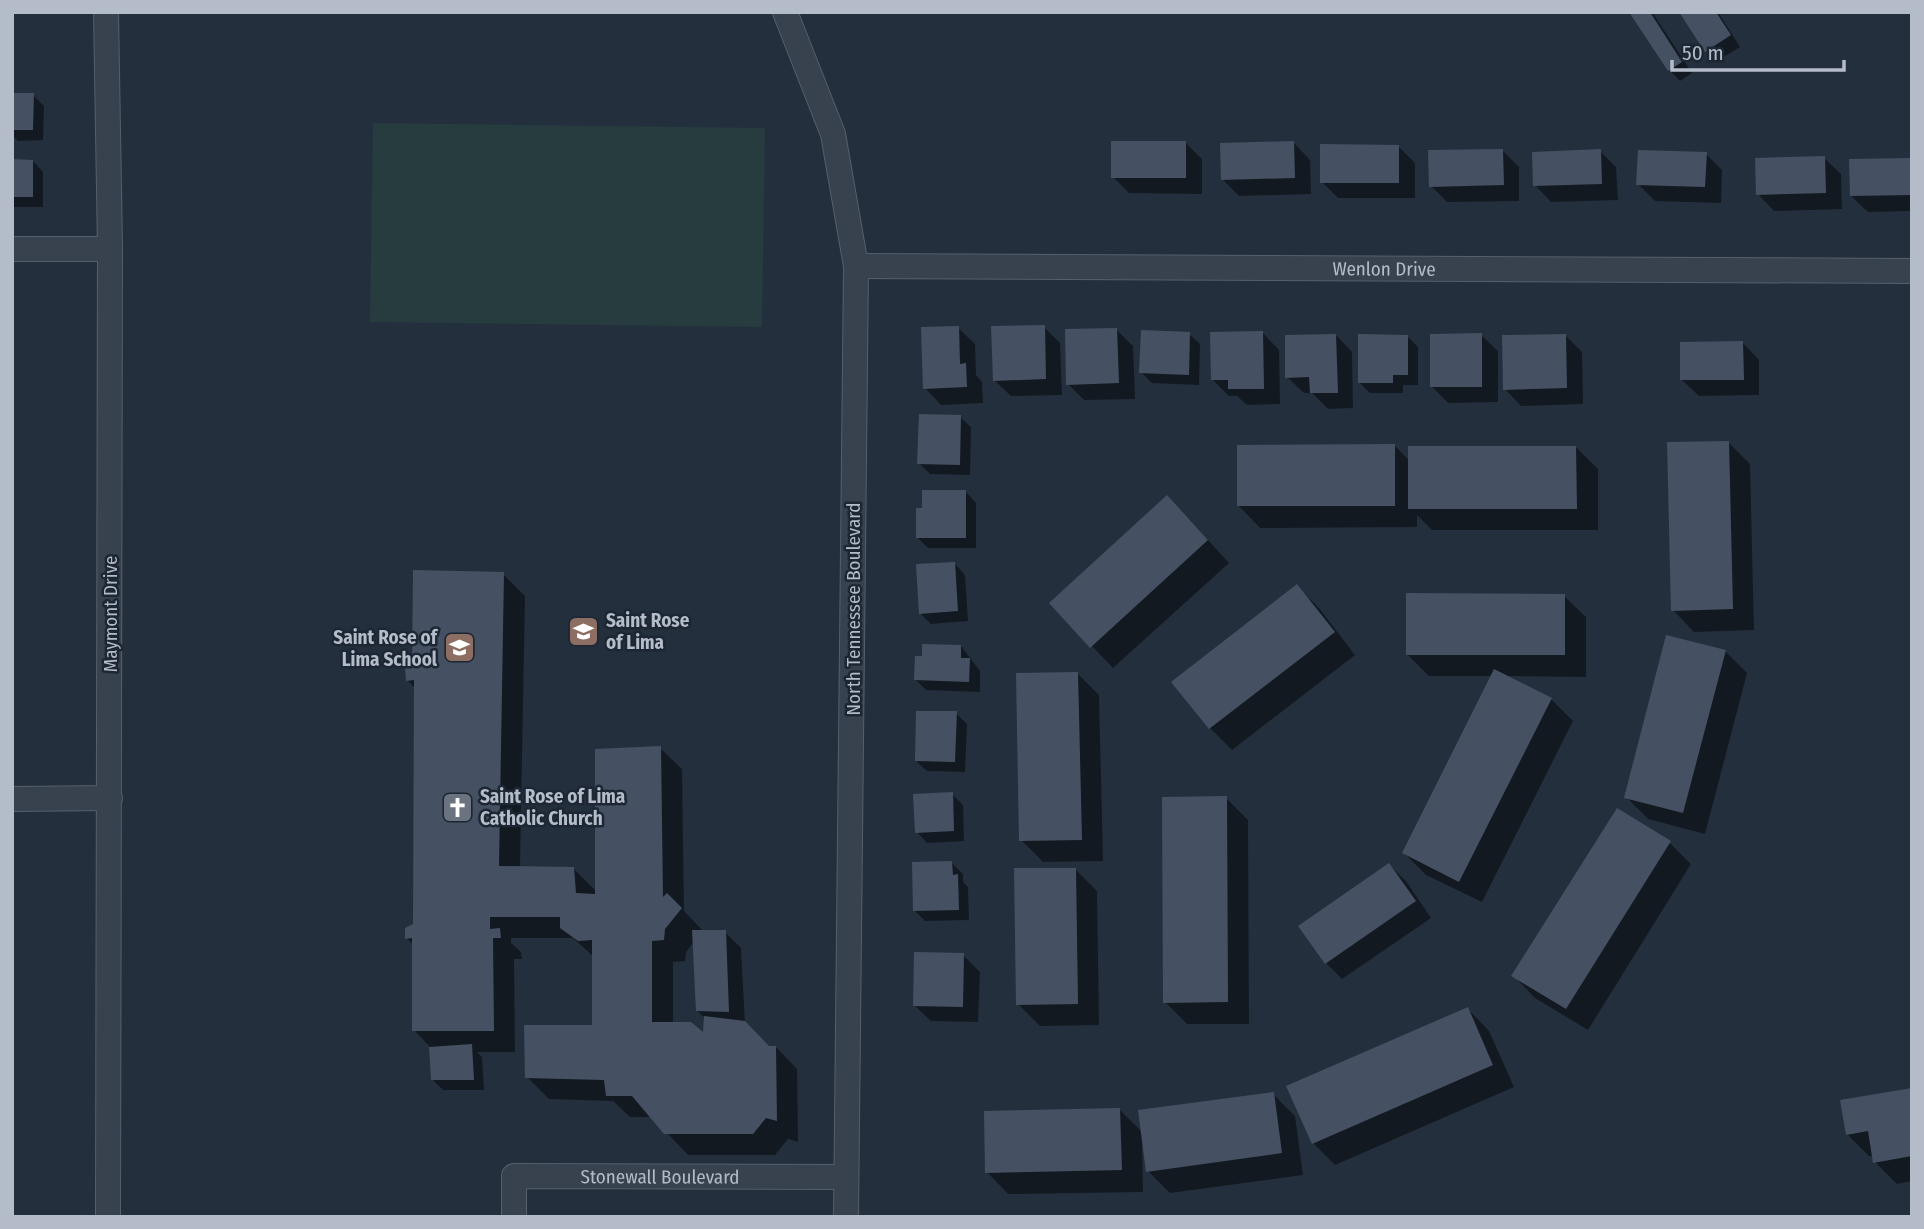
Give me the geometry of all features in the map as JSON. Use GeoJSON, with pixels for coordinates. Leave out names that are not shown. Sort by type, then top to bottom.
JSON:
{"type":"FeatureCollection","features":[{"type":"Feature","properties":{"kind":"street","name":"Maymont Drive"},"geometry":{"type":"LineString","coordinates":[[106,12],[110,249],[108,1217]]}},
{"type":"Feature","properties":{"kind":"street","name":"North Tennessee Boulevard"},"geometry":{"type":"LineString","coordinates":[[785,12],[833,134],[856,266],[853,757],[845,1217]]}},
{"type":"Feature","properties":{"kind":"street"},"geometry":{"type":"LineString","coordinates":[[12,249],[110,249]]}},
{"type":"Feature","properties":{"kind":"street","name":"Wenlon Drive"},"geometry":{"type":"LineString","coordinates":[[856,266],[1912,271]]}},
{"type":"Feature","properties":{"kind":"street"},"geometry":{"type":"LineString","coordinates":[[12,799],[110,799]]}},
{"type":"Feature","properties":{"kind":"street","name":"Stonewall Boulevard"},"geometry":{"type":"LineString","coordinates":[[514,1217],[514,1176],[846,1177]]}},
{"type":"Feature","properties":{"kind":"green space"},"geometry":{"type":"Polygon","coordinates":[[[373,123],[765,128],[762,327],[370,322],[373,123]]]}},
{"type":"Feature","properties":{"kind":"building"},"geometry":{"type":"Polygon","coordinates":[[[1629,12],[1650,12],[1682,62],[1668,71],[1629,12]]]}},
{"type":"Feature","properties":{"kind":"building"},"geometry":{"type":"Polygon","coordinates":[[[1679,12],[1716,12],[1731,35],[1705,52],[1679,12]]]}},
{"type":"Feature","properties":{"kind":"building"},"geometry":{"type":"Polygon","coordinates":[[[12,93],[34,93],[33,130],[12,130],[12,93]]]}},
{"type":"Feature","properties":{"kind":"building"},"geometry":{"type":"Polygon","coordinates":[[[1111,141],[1186,141],[1186,178],[1111,178],[1111,141]]]}},
{"type":"Feature","properties":{"kind":"building"},"geometry":{"type":"Polygon","coordinates":[[[1294,141],[1295,178],[1221,180],[1220,143],[1294,141]]]}},
{"type":"Feature","properties":{"kind":"building"},"geometry":{"type":"Polygon","coordinates":[[[1320,144],[1399,145],[1399,183],[1320,183],[1320,144]]]}},
{"type":"Feature","properties":{"kind":"building"},"geometry":{"type":"Polygon","coordinates":[[[1503,149],[1504,185],[1429,187],[1428,150],[1503,149]]]}},
{"type":"Feature","properties":{"kind":"building"},"geometry":{"type":"Polygon","coordinates":[[[1601,149],[1602,184],[1533,186],[1532,152],[1601,149]]]}},
{"type":"Feature","properties":{"kind":"building"},"geometry":{"type":"Polygon","coordinates":[[[1638,150],[1707,152],[1705,187],[1636,185],[1638,150]]]}},
{"type":"Feature","properties":{"kind":"building"},"geometry":{"type":"Polygon","coordinates":[[[1825,156],[1826,193],[1756,195],[1755,158],[1825,156]]]}},
{"type":"Feature","properties":{"kind":"building"},"geometry":{"type":"Polygon","coordinates":[[[1912,158],[1912,195],[1850,196],[1849,159],[1912,158]]]}},
{"type":"Feature","properties":{"kind":"building"},"geometry":{"type":"Polygon","coordinates":[[[12,159],[33,160],[33,197],[12,197],[12,159]]]}},
{"type":"Feature","properties":{"kind":"building"},"geometry":{"type":"Polygon","coordinates":[[[1045,325],[1046,379],[993,381],[991,326],[1045,325]]]}},
{"type":"Feature","properties":{"kind":"building"},"geometry":{"type":"Polygon","coordinates":[[[959,326],[960,364],[966,363],[967,387],[923,389],[921,327],[959,326]]]}},
{"type":"Feature","properties":{"kind":"building"},"geometry":{"type":"Polygon","coordinates":[[[1117,328],[1119,383],[1066,385],[1065,329],[1117,328]]]}},
{"type":"Feature","properties":{"kind":"building"},"geometry":{"type":"Polygon","coordinates":[[[1141,330],[1190,332],[1189,375],[1139,373],[1141,330]]]}},
{"type":"Feature","properties":{"kind":"building"},"geometry":{"type":"Polygon","coordinates":[[[1263,331],[1264,389],[1228,389],[1228,380],[1211,380],[1210,332],[1263,331]]]}},
{"type":"Feature","properties":{"kind":"building"},"geometry":{"type":"Polygon","coordinates":[[[1482,333],[1482,387],[1430,387],[1430,334],[1482,333]]]}},
{"type":"Feature","properties":{"kind":"building"},"geometry":{"type":"Polygon","coordinates":[[[1336,334],[1338,393],[1310,393],[1309,377],[1285,378],[1285,335],[1336,334]]]}},
{"type":"Feature","properties":{"kind":"building"},"geometry":{"type":"Polygon","coordinates":[[[1358,334],[1408,335],[1408,375],[1393,375],[1393,383],[1358,383],[1358,334]]]}},
{"type":"Feature","properties":{"kind":"building"},"geometry":{"type":"Polygon","coordinates":[[[1566,334],[1567,388],[1503,390],[1502,335],[1566,334]]]}},
{"type":"Feature","properties":{"kind":"building"},"geometry":{"type":"Polygon","coordinates":[[[1743,341],[1744,380],[1680,380],[1680,342],[1743,341]]]}},
{"type":"Feature","properties":{"kind":"building"},"geometry":{"type":"Polygon","coordinates":[[[919,414],[961,415],[960,465],[917,464],[919,414]]]}},
{"type":"Feature","properties":{"kind":"building"},"geometry":{"type":"Polygon","coordinates":[[[1729,441],[1733,609],[1671,611],[1667,442],[1729,441]]]}},
{"type":"Feature","properties":{"kind":"building"},"geometry":{"type":"Polygon","coordinates":[[[1395,444],[1395,506],[1237,506],[1237,445],[1395,444]]]}},
{"type":"Feature","properties":{"kind":"building"},"geometry":{"type":"Polygon","coordinates":[[[1408,446],[1576,446],[1577,509],[1408,509],[1408,446]]]}},
{"type":"Feature","properties":{"kind":"building"},"geometry":{"type":"Polygon","coordinates":[[[922,490],[966,490],[966,538],[916,538],[916,508],[922,508],[922,490]]]}},
{"type":"Feature","properties":{"kind":"building"},"geometry":{"type":"Polygon","coordinates":[[[1167,495],[1208,540],[1090,648],[1049,603],[1167,495]]]}},
{"type":"Feature","properties":{"kind":"building"},"geometry":{"type":"Polygon","coordinates":[[[955,562],[958,611],[919,614],[916,564],[955,562]]]}},
{"type":"Feature","properties":{"kind":"building","name":"Saint Rose of Lima Catholic Church"},"geometry":{"type":"Polygon","coordinates":[[[413,570],[504,572],[499,866],[574,867],[576,893],[595,894],[595,749],[661,746],[663,897],[667,893],[682,908],[665,929],[664,940],[652,941],[652,1022],[691,1022],[703,1032],[704,1016],[745,1021],[769,1046],[776,1046],[777,1121],[766,1118],[753,1134],[664,1134],[632,1096],[606,1096],[604,1080],[525,1078],[524,1025],[592,1025],[592,940],[578,941],[560,928],[560,917],[490,917],[490,929],[500,928],[501,938],[493,938],[494,1031],[412,1031],[412,938],[405,939],[405,928],[413,924],[414,680],[406,681],[405,667],[412,667],[413,570]]]}},
{"type":"Feature","properties":{"kind":"building"},"geometry":{"type":"Polygon","coordinates":[[[1297,584],[1335,632],[1209,729],[1171,682],[1297,584]]]}},
{"type":"Feature","properties":{"kind":"building"},"geometry":{"type":"Polygon","coordinates":[[[1406,593],[1565,594],[1565,655],[1406,655],[1406,593]]]}},
{"type":"Feature","properties":{"kind":"building"},"geometry":{"type":"Polygon","coordinates":[[[1666,635],[1726,650],[1683,813],[1624,798],[1666,635]]]}},
{"type":"Feature","properties":{"kind":"building"},"geometry":{"type":"Polygon","coordinates":[[[922,644],[961,645],[961,658],[970,658],[969,682],[914,680],[915,656],[922,656],[922,644]]]}},
{"type":"Feature","properties":{"kind":"building"},"geometry":{"type":"Polygon","coordinates":[[[1494,669],[1552,698],[1459,882],[1402,853],[1494,669]]]}},
{"type":"Feature","properties":{"kind":"building"},"geometry":{"type":"Polygon","coordinates":[[[1078,672],[1082,840],[1019,841],[1016,673],[1078,672]]]}},
{"type":"Feature","properties":{"kind":"building"},"geometry":{"type":"Polygon","coordinates":[[[916,711],[957,711],[955,762],[915,761],[916,711]]]}},
{"type":"Feature","properties":{"kind":"building"},"geometry":{"type":"Polygon","coordinates":[[[953,792],[954,831],[915,833],[913,794],[953,792]]]}},
{"type":"Feature","properties":{"kind":"building"},"geometry":{"type":"Polygon","coordinates":[[[1227,796],[1228,1002],[1163,1003],[1162,797],[1227,796]]]}},
{"type":"Feature","properties":{"kind":"building"},"geometry":{"type":"Polygon","coordinates":[[[1617,808],[1671,841],[1566,1009],[1511,976],[1617,808]]]}},
{"type":"Feature","properties":{"kind":"building"},"geometry":{"type":"Polygon","coordinates":[[[952,861],[953,875],[958,874],[959,910],[913,911],[912,862],[952,861]]]}},
{"type":"Feature","properties":{"kind":"building"},"geometry":{"type":"Polygon","coordinates":[[[1389,863],[1416,901],[1325,964],[1298,926],[1389,863]]]}},
{"type":"Feature","properties":{"kind":"building"},"geometry":{"type":"Polygon","coordinates":[[[1014,868],[1076,868],[1078,1004],[1016,1005],[1014,868]]]}},
{"type":"Feature","properties":{"kind":"building"},"geometry":{"type":"Polygon","coordinates":[[[692,930],[726,930],[729,1012],[696,1011],[692,930]]]}},
{"type":"Feature","properties":{"kind":"building"},"geometry":{"type":"Polygon","coordinates":[[[914,952],[964,953],[963,1007],[913,1006],[914,952]]]}},
{"type":"Feature","properties":{"kind":"building"},"geometry":{"type":"Polygon","coordinates":[[[1468,1007],[1493,1065],[1312,1144],[1286,1086],[1468,1007]]]}},
{"type":"Feature","properties":{"kind":"building"},"geometry":{"type":"Polygon","coordinates":[[[472,1044],[474,1080],[431,1080],[429,1047],[472,1044]]]}},
{"type":"Feature","properties":{"kind":"building"},"geometry":{"type":"Polygon","coordinates":[[[1912,1088],[1912,1156],[1873,1163],[1868,1131],[1846,1135],[1840,1100],[1912,1088]]]}},
{"type":"Feature","properties":{"kind":"building"},"geometry":{"type":"Polygon","coordinates":[[[1274,1092],[1282,1153],[1146,1172],[1138,1110],[1274,1092]]]}},
{"type":"Feature","properties":{"kind":"building"},"geometry":{"type":"Polygon","coordinates":[[[1120,1108],[1122,1170],[985,1173],[984,1111],[1120,1108]]]}},
{"type":"Feature","properties":{"kind":"place","name":"Saint Rose of Lima"},"geometry":{"type":"Point","coordinates":[583,631]}},
{"type":"Feature","properties":{"kind":"place","name":"Saint Rose of Lima School"},"geometry":{"type":"Point","coordinates":[460,648]}},
{"type":"Feature","properties":{"kind":"place","name":"Saint Rose of Lima Catholic Church"},"geometry":{"type":"Point","coordinates":[457,807]}}]}
